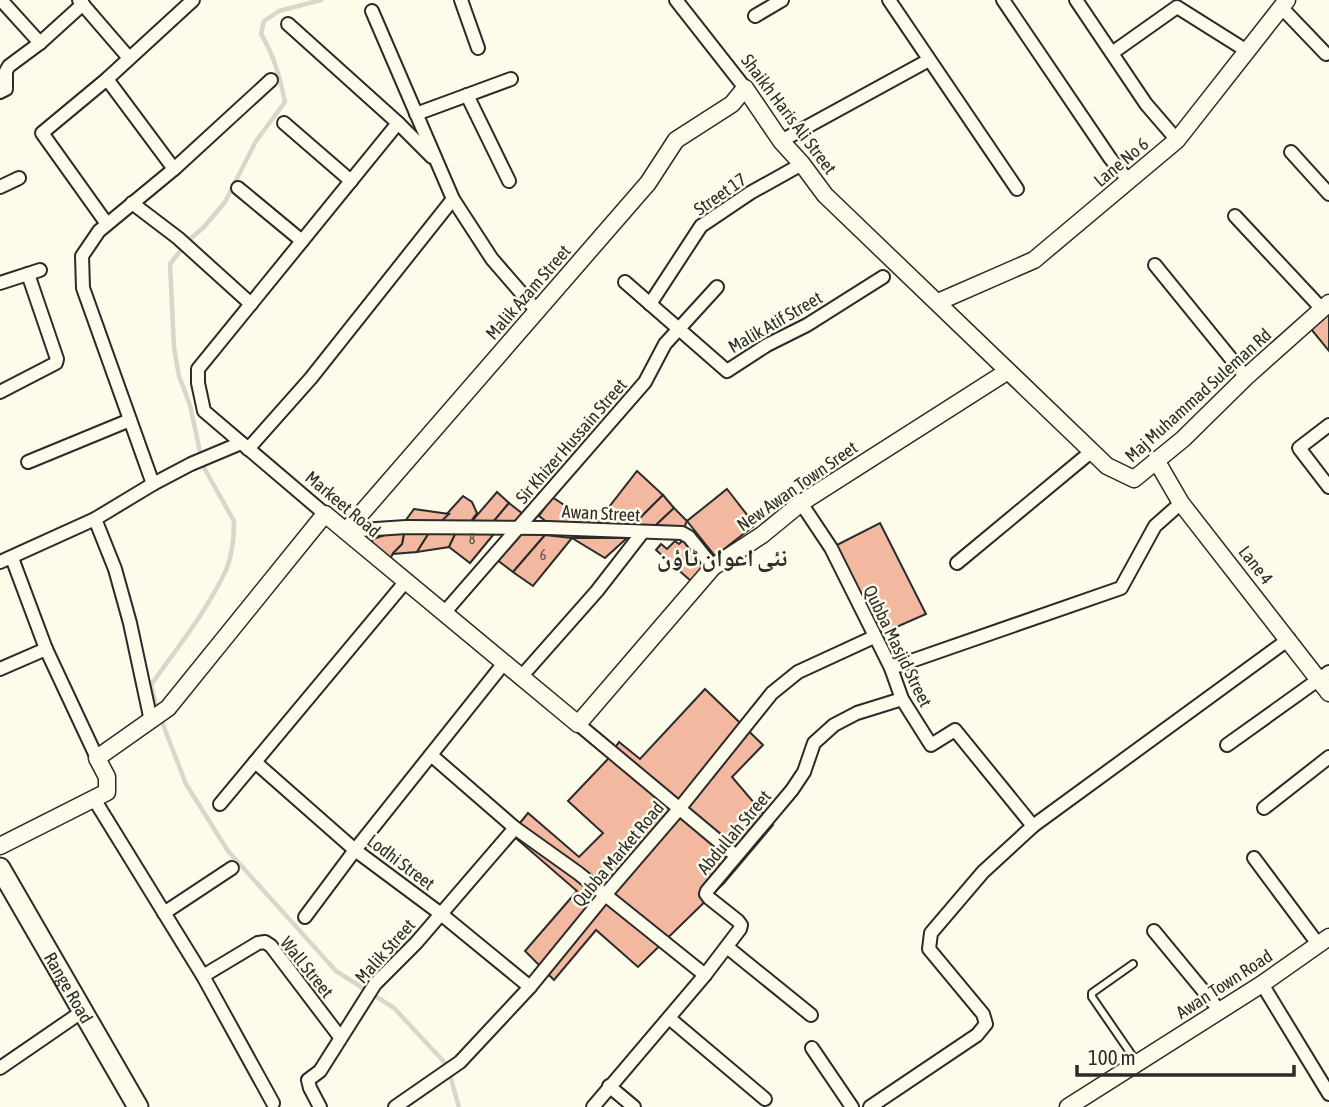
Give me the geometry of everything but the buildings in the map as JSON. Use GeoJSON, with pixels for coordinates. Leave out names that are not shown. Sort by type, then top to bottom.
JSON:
{"type":"FeatureCollection","features":[{"type":"Feature","properties":{"kind":"main road","name":"Range Road"},"geometry":{"type":"LineString","coordinates":[[0,868],[138,1107]]}},
{"type":"Feature","properties":{"kind":"street"},"geometry":{"type":"LineString","coordinates":[[1,0],[40,43]]}},
{"type":"Feature","properties":{"kind":"street"},"geometry":{"type":"LineString","coordinates":[[107,224],[42,133],[107,79],[193,0]]}},
{"type":"Feature","properties":{"kind":"street"},"geometry":{"type":"LineString","coordinates":[[461,0],[478,48]]}},
{"type":"Feature","properties":{"kind":"street","name":"Shaikh Haris Ali Street"},"geometry":{"type":"LineString","coordinates":[[676,0],[745,88],[781,141],[825,195],[938,302]]}},
{"type":"Feature","properties":{"kind":"street"},"geometry":{"type":"LineString","coordinates":[[755,16],[782,0]]}},
{"type":"Feature","properties":{"kind":"street"},"geometry":{"type":"LineString","coordinates":[[889,0],[1017,189]]}},
{"type":"Feature","properties":{"kind":"street"},"geometry":{"type":"LineString","coordinates":[[1003,0],[1110,158],[1128,180]]}},
{"type":"Feature","properties":{"kind":"street"},"geometry":{"type":"LineString","coordinates":[[1076,0],[1146,104],[1177,140]]}},
{"type":"Feature","properties":{"kind":"street"},"geometry":{"type":"LineString","coordinates":[[0,92],[6,89],[6,71],[9,66],[40,43],[81,2],[129,58]]}},
{"type":"Feature","properties":{"kind":"street"},"geometry":{"type":"LineString","coordinates":[[1284,4],[1326,54]]}},
{"type":"Feature","properties":{"kind":"street","name":"Lane No 6"},"geometry":{"type":"LineString","coordinates":[[938,302],[1034,260],[1177,140],[1284,4]]}},
{"type":"Feature","properties":{"kind":"street"},"geometry":{"type":"LineString","coordinates":[[1112,53],[1177,7],[1247,51]]}},
{"type":"Feature","properties":{"kind":"street"},"geometry":{"type":"LineString","coordinates":[[372,11],[453,199],[492,258],[537,311]]}},
{"type":"Feature","properties":{"kind":"street"},"geometry":{"type":"LineString","coordinates":[[288,24],[398,123],[437,162]]}},
{"type":"Feature","properties":{"kind":"street"},"geometry":{"type":"LineString","coordinates":[[781,141],[929,60]]}},
{"type":"Feature","properties":{"kind":"street"},"geometry":{"type":"LineString","coordinates":[[107,79],[174,169]]}},
{"type":"Feature","properties":{"kind":"street"},"geometry":{"type":"LineString","coordinates":[[416,114],[511,79]]}},
{"type":"Feature","properties":{"kind":"street"},"geometry":{"type":"LineString","coordinates":[[153,484],[83,288],[82,256],[99,231],[174,169],[271,80]]}},
{"type":"Feature","properties":{"kind":"street","name":"Malik Azam Street"},"geometry":{"type":"LineString","coordinates":[[346,531],[648,183],[676,140],[732,104],[745,88]]}},
{"type":"Feature","properties":{"kind":"street"},"geometry":{"type":"LineString","coordinates":[[467,95],[509,181]]}},
{"type":"Feature","properties":{"kind":"street"},"geometry":{"type":"LineString","coordinates":[[284,122],[351,181]]}},
{"type":"Feature","properties":{"kind":"street","name":"Markeet Road"},"geometry":{"type":"LineString","coordinates":[[398,123],[198,369],[204,411],[736,855]]}},
{"type":"Feature","properties":{"kind":"street"},"geometry":{"type":"LineString","coordinates":[[1291,152],[1329,194]]}},
{"type":"Feature","properties":{"kind":"street","name":"Street 17"},"geometry":{"type":"LineString","coordinates":[[650,304],[701,226],[750,193],[802,164]]}},
{"type":"Feature","properties":{"kind":"street"},"geometry":{"type":"LineString","coordinates":[[0,187],[19,178]]}},
{"type":"Feature","properties":{"kind":"street"},"geometry":{"type":"LineString","coordinates":[[238,188],[302,241]]}},
{"type":"Feature","properties":{"kind":"street"},"geometry":{"type":"LineString","coordinates":[[0,846],[107,792],[108,786],[6,560],[95,519],[191,464],[244,446],[311,379],[453,199]]}},
{"type":"Feature","properties":{"kind":"street"},"geometry":{"type":"LineString","coordinates":[[132,203],[178,238],[251,303]]}},
{"type":"Feature","properties":{"kind":"street"},"geometry":{"type":"LineString","coordinates":[[1235,216],[1325,306]]}},
{"type":"Feature","properties":{"kind":"street"},"geometry":{"type":"LineString","coordinates":[[1155,265],[1246,377]]}},
{"type":"Feature","properties":{"kind":"street"},"geometry":{"type":"LineString","coordinates":[[0,283],[34,272],[57,359],[56,363],[0,392]]}},
{"type":"Feature","properties":{"kind":"street","name":"Malik Atif Street"},"geometry":{"type":"LineString","coordinates":[[625,282],[727,371],[883,277]]}},
{"type":"Feature","properties":{"kind":"street","name":"Sir Khizer Hussain Street"},"geometry":{"type":"LineString","coordinates":[[444,612],[645,382],[665,344],[717,287]]}},
{"type":"Feature","properties":{"kind":"street","name":"Maj Muhammad Suleman Rd"},"geometry":{"type":"LineString","coordinates":[[938,302],[1107,466],[1134,480],[1183,439],[1246,377],[1325,306]]}},
{"type":"Feature","properties":{"kind":"street","name":"New Awan Town Sreet"},"geometry":{"type":"LineString","coordinates":[[578,724],[713,567],[761,535],[801,503],[1008,371]]}},
{"type":"Feature","properties":{"kind":"street"},"geometry":{"type":"LineString","coordinates":[[28,462],[130,420]]}},
{"type":"Feature","properties":{"kind":"street"},"geometry":{"type":"LineString","coordinates":[[1329,425],[1299,448],[1329,486]]}},
{"type":"Feature","properties":{"kind":"street"},"geometry":{"type":"LineString","coordinates":[[957,563],[1092,451]]}},
{"type":"Feature","properties":{"kind":"street","name":"Lane 4"},"geometry":{"type":"LineString","coordinates":[[1156,460],[1181,503],[1289,639],[1326,681]]}},
{"type":"Feature","properties":{"kind":"street","name":"Qubba Masjid Street"},"geometry":{"type":"LineString","coordinates":[[801,503],[831,548],[891,668],[902,699],[930,745],[956,730],[1033,826]]}},
{"type":"Feature","properties":{"kind":"street"},"geometry":{"type":"LineString","coordinates":[[891,668],[1121,588],[1155,526],[1181,503]]}},
{"type":"Feature","properties":{"kind":"street"},"geometry":{"type":"LineString","coordinates":[[97,758],[158,715],[325,514]]}},
{"type":"Feature","properties":{"kind":"street"},"geometry":{"type":"LineString","coordinates":[[95,519],[116,569],[158,715]]}},
{"type":"Feature","properties":{"kind":"street","name":"Awan Street"},"geometry":{"type":"LineString","coordinates":[[346,531],[405,527],[519,528],[686,534],[713,567]]}},
{"type":"Feature","properties":{"kind":"street"},"geometry":{"type":"LineString","coordinates":[[522,677],[597,591],[642,533]]}},
{"type":"Feature","properties":{"kind":"street"},"geometry":{"type":"LineString","coordinates":[[220,804],[406,581]]}},
{"type":"Feature","properties":{"kind":"street","name":"Qubba Market Road"},"geometry":{"type":"LineString","coordinates":[[403,1105],[460,1062],[530,987],[772,693],[798,672],[874,637]]}},
{"type":"Feature","properties":{"kind":"street"},"geometry":{"type":"LineString","coordinates":[[870,1107],[977,1035],[986,1024],[983,1014],[929,949],[931,933],[983,872],[1033,826],[1289,639]]}},
{"type":"Feature","properties":{"kind":"street"},"geometry":{"type":"LineString","coordinates":[[0,669],[46,649]]}},
{"type":"Feature","properties":{"kind":"street"},"geometry":{"type":"LineString","coordinates":[[305,917],[504,663]]}},
{"type":"Feature","properties":{"kind":"street"},"geometry":{"type":"LineString","coordinates":[[1227,745],[1326,681]]}},
{"type":"Feature","properties":{"kind":"street","name":"Abdullah Street"},"geometry":{"type":"LineString","coordinates":[[593,1107],[705,975],[740,929],[741,925],[706,894],[792,790],[804,772],[814,743],[834,725],[857,713],[902,699]]}},
{"type":"Feature","properties":{"kind":"street"},"geometry":{"type":"LineString","coordinates":[[431,755],[515,828],[705,975]]}},
{"type":"Feature","properties":{"kind":"street"},"geometry":{"type":"LineString","coordinates":[[1264,808],[1329,757]]}},
{"type":"Feature","properties":{"kind":"street","name":"Lodhi Street"},"geometry":{"type":"LineString","coordinates":[[255,762],[355,850],[441,914],[530,987]]}},
{"type":"Feature","properties":{"kind":"street"},"geometry":{"type":"LineString","coordinates":[[94,799],[203,976],[273,1103]]}},
{"type":"Feature","properties":{"kind":"street","name":"Malik Street"},"geometry":{"type":"LineString","coordinates":[[320,1107],[308,1080],[320,1071],[375,984],[441,914],[515,828]]}},
{"type":"Feature","properties":{"kind":"street"},"geometry":{"type":"LineString","coordinates":[[1254,858],[1324,941]]}},
{"type":"Feature","properties":{"kind":"street"},"geometry":{"type":"LineString","coordinates":[[164,913],[232,868]]}},
{"type":"Feature","properties":{"kind":"street"},"geometry":{"type":"LineString","coordinates":[[1154,931],[1220,1011]]}},
{"type":"Feature","properties":{"kind":"street","name":"Awan Town Road"},"geometry":{"type":"LineString","coordinates":[[1068,1107],[1262,984],[1324,941]]}},
{"type":"Feature","properties":{"kind":"street","name":"Wall Street"},"geometry":{"type":"LineString","coordinates":[[203,976],[258,943],[265,943],[271,946],[340,1037]]}},
{"type":"Feature","properties":{"kind":"street"},"geometry":{"type":"LineString","coordinates":[[727,947],[811,1015]]}},
{"type":"Feature","properties":{"kind":"street"},"geometry":{"type":"LineString","coordinates":[[1262,984],[1329,1094]]}},
{"type":"Feature","properties":{"kind":"street"},"geometry":{"type":"LineString","coordinates":[[0,1068],[82,1011]]}},
{"type":"Feature","properties":{"kind":"street"},"geometry":{"type":"LineString","coordinates":[[668,1018],[765,1099]]}},
{"type":"Feature","properties":{"kind":"street"},"geometry":{"type":"LineString","coordinates":[[811,1048],[852,1107]]}},
{"type":"Feature","properties":{"kind":"street"},"geometry":{"type":"LineString","coordinates":[[609,1086],[634,1107]]}},
{"type":"Feature","properties":{"kind":"lane"},"geometry":{"type":"LineString","coordinates":[[1133,964],[1092,993],[1092,998],[1137,1063]]}},
{"type":"Feature","properties":{"kind":"waterway"},"geometry":{"type":"LineString","coordinates":[[321,0],[279,11],[264,21],[261,34],[270,50],[285,102],[256,141],[225,202],[170,264],[174,348],[179,376],[190,405],[203,466],[234,521],[234,527],[226,570],[210,600],[151,685],[157,709],[186,784],[228,851],[336,971],[394,1008],[447,1065],[459,1107]]}},
{"type":"Feature","properties":{"kind":"district","name":"نئی اعوان ٹاؤن"},"geometry":{"type":"Point","coordinates":[722,557]}}]}
